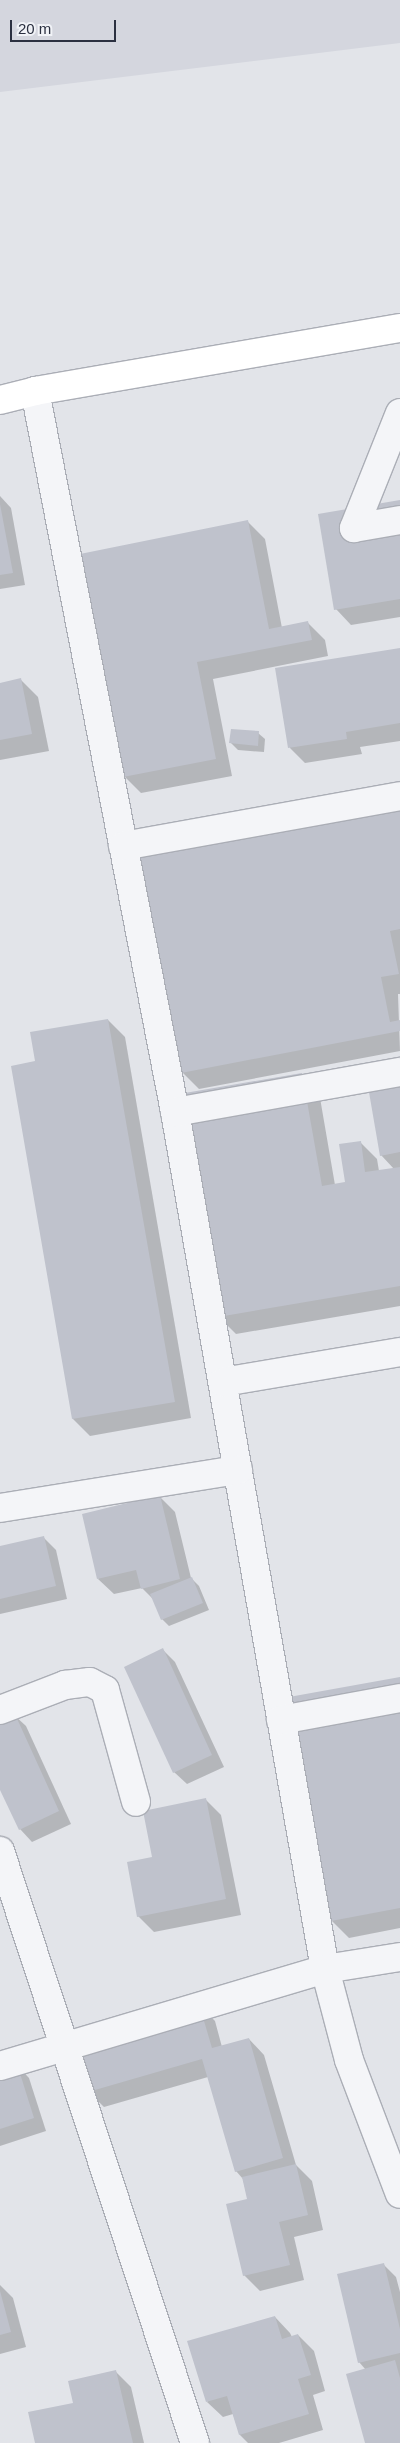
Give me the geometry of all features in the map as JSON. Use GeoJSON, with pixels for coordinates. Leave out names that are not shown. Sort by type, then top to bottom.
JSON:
{"type":"FeatureCollection","features":[{"type":"Feature","properties":{"kind":"main road"},"geometry":{"type":"LineString","coordinates":[[0,400],[36,391],[400,328]]}},
{"type":"Feature","properties":{"kind":"main road"},"geometry":{"type":"LineString","coordinates":[[0,389],[36,391]]}},
{"type":"Feature","properties":{"kind":"street"},"geometry":{"type":"LineString","coordinates":[[36,391],[175,1112],[325,1970],[349,2060],[400,2194]]}},
{"type":"Feature","properties":{"kind":"street"},"geometry":{"type":"LineString","coordinates":[[400,413],[354,528],[400,520]]}},
{"type":"Feature","properties":{"kind":"street"},"geometry":{"type":"LineString","coordinates":[[123,846],[400,796]]}},
{"type":"Feature","properties":{"kind":"street"},"geometry":{"type":"LineString","coordinates":[[175,1112],[400,1072]]}},
{"type":"Feature","properties":{"kind":"street"},"geometry":{"type":"LineString","coordinates":[[223,1382],[400,1352]]}},
{"type":"Feature","properties":{"kind":"street"},"geometry":{"type":"LineString","coordinates":[[0,1508],[238,1470]]}},
{"type":"Feature","properties":{"kind":"street"},"geometry":{"type":"LineString","coordinates":[[0,1710],[65,1684],[90,1682],[104,1690],[136,1802]]}},
{"type":"Feature","properties":{"kind":"street"},"geometry":{"type":"LineString","coordinates":[[281,1720],[400,1698]]}},
{"type":"Feature","properties":{"kind":"street"},"geometry":{"type":"LineString","coordinates":[[0,1851],[195,2443]]}},
{"type":"Feature","properties":{"kind":"street"},"geometry":{"type":"LineString","coordinates":[[0,2066],[325,1970],[400,1957]]}},
{"type":"Feature","properties":{"kind":"shaded area"},"geometry":{"type":"Polygon","coordinates":[[[0,0],[400,0],[400,43],[0,92],[0,0]]]}},
{"type":"Feature","properties":{"kind":"building"},"geometry":{"type":"Polygon","coordinates":[[[400,500],[400,599],[334,610],[318,514],[400,500]]]}},
{"type":"Feature","properties":{"kind":"building"},"geometry":{"type":"Polygon","coordinates":[[[0,504],[13,573],[0,575],[0,504]]]}},
{"type":"Feature","properties":{"kind":"building"},"geometry":{"type":"Polygon","coordinates":[[[248,520],[269,629],[308,621],[312,640],[197,662],[216,759],[123,777],[80,554],[248,520]]]}},
{"type":"Feature","properties":{"kind":"building"},"geometry":{"type":"Polygon","coordinates":[[[400,648],[400,723],[346,732],[347,739],[288,748],[275,668],[400,648]]]}},
{"type":"Feature","properties":{"kind":"building"},"geometry":{"type":"Polygon","coordinates":[[[21,678],[32,734],[0,740],[0,683],[21,678]]]}},
{"type":"Feature","properties":{"kind":"building"},"geometry":{"type":"Polygon","coordinates":[[[231,729],[259,731],[258,746],[229,743],[231,729]]]}},
{"type":"Feature","properties":{"kind":"building"},"geometry":{"type":"Polygon","coordinates":[[[400,800],[400,929],[390,931],[399,974],[381,977],[390,1022],[400,1020],[400,1031],[181,1073],[138,851],[400,800]]]}},
{"type":"Feature","properties":{"kind":"building"},"geometry":{"type":"Polygon","coordinates":[[[108,1019],[175,1402],[72,1419],[11,1066],[35,1061],[30,1032],[108,1019]]]}},
{"type":"Feature","properties":{"kind":"building"},"geometry":{"type":"Polygon","coordinates":[[[400,1063],[400,1152],[380,1156],[365,1069],[400,1063]]]}},
{"type":"Feature","properties":{"kind":"building"},"geometry":{"type":"Polygon","coordinates":[[[302,1073],[322,1186],[345,1182],[339,1144],[361,1141],[365,1172],[400,1167],[400,1286],[218,1317],[179,1094],[302,1073]]]}},
{"type":"Feature","properties":{"kind":"building"},"geometry":{"type":"Polygon","coordinates":[[[160,1495],[180,1579],[141,1589],[136,1570],[97,1579],[82,1514],[160,1495]]]}},
{"type":"Feature","properties":{"kind":"building"},"geometry":{"type":"Polygon","coordinates":[[[44,1536],[56,1586],[0,1599],[0,1546],[44,1536]]]}},
{"type":"Feature","properties":{"kind":"building"},"geometry":{"type":"Polygon","coordinates":[[[192,1577],[203,1603],[161,1620],[150,1594],[192,1577]]]}},
{"type":"Feature","properties":{"kind":"building"},"geometry":{"type":"Polygon","coordinates":[[[163,1648],[212,1755],[173,1773],[124,1667],[163,1648]]]}},
{"type":"Feature","properties":{"kind":"building"},"geometry":{"type":"Polygon","coordinates":[[[400,1677],[400,1908],[331,1921],[289,1697],[400,1677]]]}},
{"type":"Feature","properties":{"kind":"building"},"geometry":{"type":"Polygon","coordinates":[[[14,1712],[59,1811],[19,1830],[0,1790],[0,1718],[14,1712]]]}},
{"type":"Feature","properties":{"kind":"building"},"geometry":{"type":"Polygon","coordinates":[[[206,1798],[226,1899],[137,1917],[127,1862],[152,1857],[143,1811],[206,1798]]]}},
{"type":"Feature","properties":{"kind":"building"},"geometry":{"type":"Polygon","coordinates":[[[199,2004],[212,2048],[249,2038],[283,2158],[235,2172],[202,2059],[88,2092],[73,2040],[199,2004]]]}},
{"type":"Feature","properties":{"kind":"building"},"geometry":{"type":"Polygon","coordinates":[[[17,2064],[34,2118],[0,2129],[0,2069],[17,2064]]]}},
{"type":"Feature","properties":{"kind":"building"},"geometry":{"type":"Polygon","coordinates":[[[296,2164],[308,2215],[279,2222],[290,2265],[243,2276],[226,2204],[247,2199],[242,2177],[296,2164]]]}},
{"type":"Feature","properties":{"kind":"building"},"geometry":{"type":"Polygon","coordinates":[[[384,2263],[400,2329],[400,2353],[358,2363],[337,2274],[384,2263]]]}},
{"type":"Feature","properties":{"kind":"building"},"geometry":{"type":"Polygon","coordinates":[[[0,2291],[11,2332],[0,2335],[0,2291]]]}},
{"type":"Feature","properties":{"kind":"building"},"geometry":{"type":"Polygon","coordinates":[[[275,2316],[282,2339],[298,2334],[311,2375],[298,2379],[309,2414],[239,2435],[227,2396],[206,2402],[187,2341],[275,2316]]]}},
{"type":"Feature","properties":{"kind":"building"},"geometry":{"type":"Polygon","coordinates":[[[395,2360],[400,2378],[400,2443],[365,2443],[346,2374],[395,2360]]]}},
{"type":"Feature","properties":{"kind":"building"},"geometry":{"type":"Polygon","coordinates":[[[116,2370],[133,2443],[35,2443],[28,2412],[73,2403],[68,2381],[116,2370]]]}}]}
